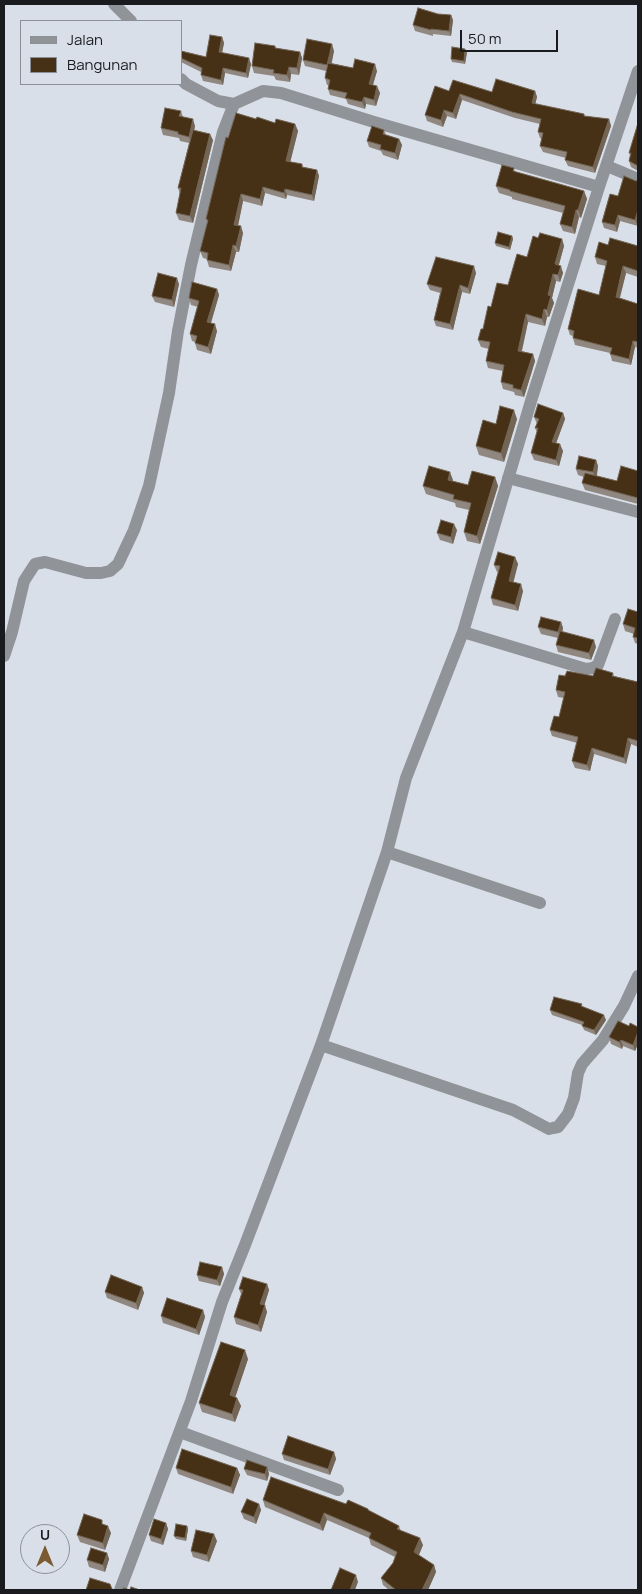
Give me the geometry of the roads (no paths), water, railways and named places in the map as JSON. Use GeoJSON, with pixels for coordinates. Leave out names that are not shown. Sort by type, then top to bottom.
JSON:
{"type":"FeatureCollection","features":[{"type":"Feature","properties":{"kind":"street"},"geometry":{"type":"LineString","coordinates":[[114,4],[130,20]]}},
{"type":"Feature","properties":{"kind":"street"},"geometry":{"type":"LineString","coordinates":[[120,1590],[180,1432],[222,1302],[321,1045],[387,852],[406,778],[463,632],[508,478],[599,187],[638,71]]}},
{"type":"Feature","properties":{"kind":"street"},"geometry":{"type":"LineString","coordinates":[[182,80],[218,101],[234,104],[263,92],[281,93],[599,187]]}},
{"type":"Feature","properties":{"kind":"street"},"geometry":{"type":"LineString","coordinates":[[4,656],[12,632],[24,581],[35,564],[45,562],[86,573],[101,573],[110,570],[118,564],[134,530],[149,486],[169,393],[178,331],[191,265],[223,132],[234,104]]}},
{"type":"Feature","properties":{"kind":"street"},"geometry":{"type":"LineString","coordinates":[[607,166],[638,179]]}},
{"type":"Feature","properties":{"kind":"street"},"geometry":{"type":"LineString","coordinates":[[508,478],[638,512]]}},
{"type":"Feature","properties":{"kind":"street"},"geometry":{"type":"LineString","coordinates":[[463,632],[586,669],[598,665],[615,619]]}},
{"type":"Feature","properties":{"kind":"street"},"geometry":{"type":"LineString","coordinates":[[387,852],[540,903]]}},
{"type":"Feature","properties":{"kind":"street"},"geometry":{"type":"LineString","coordinates":[[321,1045],[513,1110],[549,1129],[558,1127],[568,1114],[582,1064],[603,1040],[624,1006],[638,976]]}},
{"type":"Feature","properties":{"kind":"street"},"geometry":{"type":"LineString","coordinates":[[180,1432],[338,1490]]}}]}
